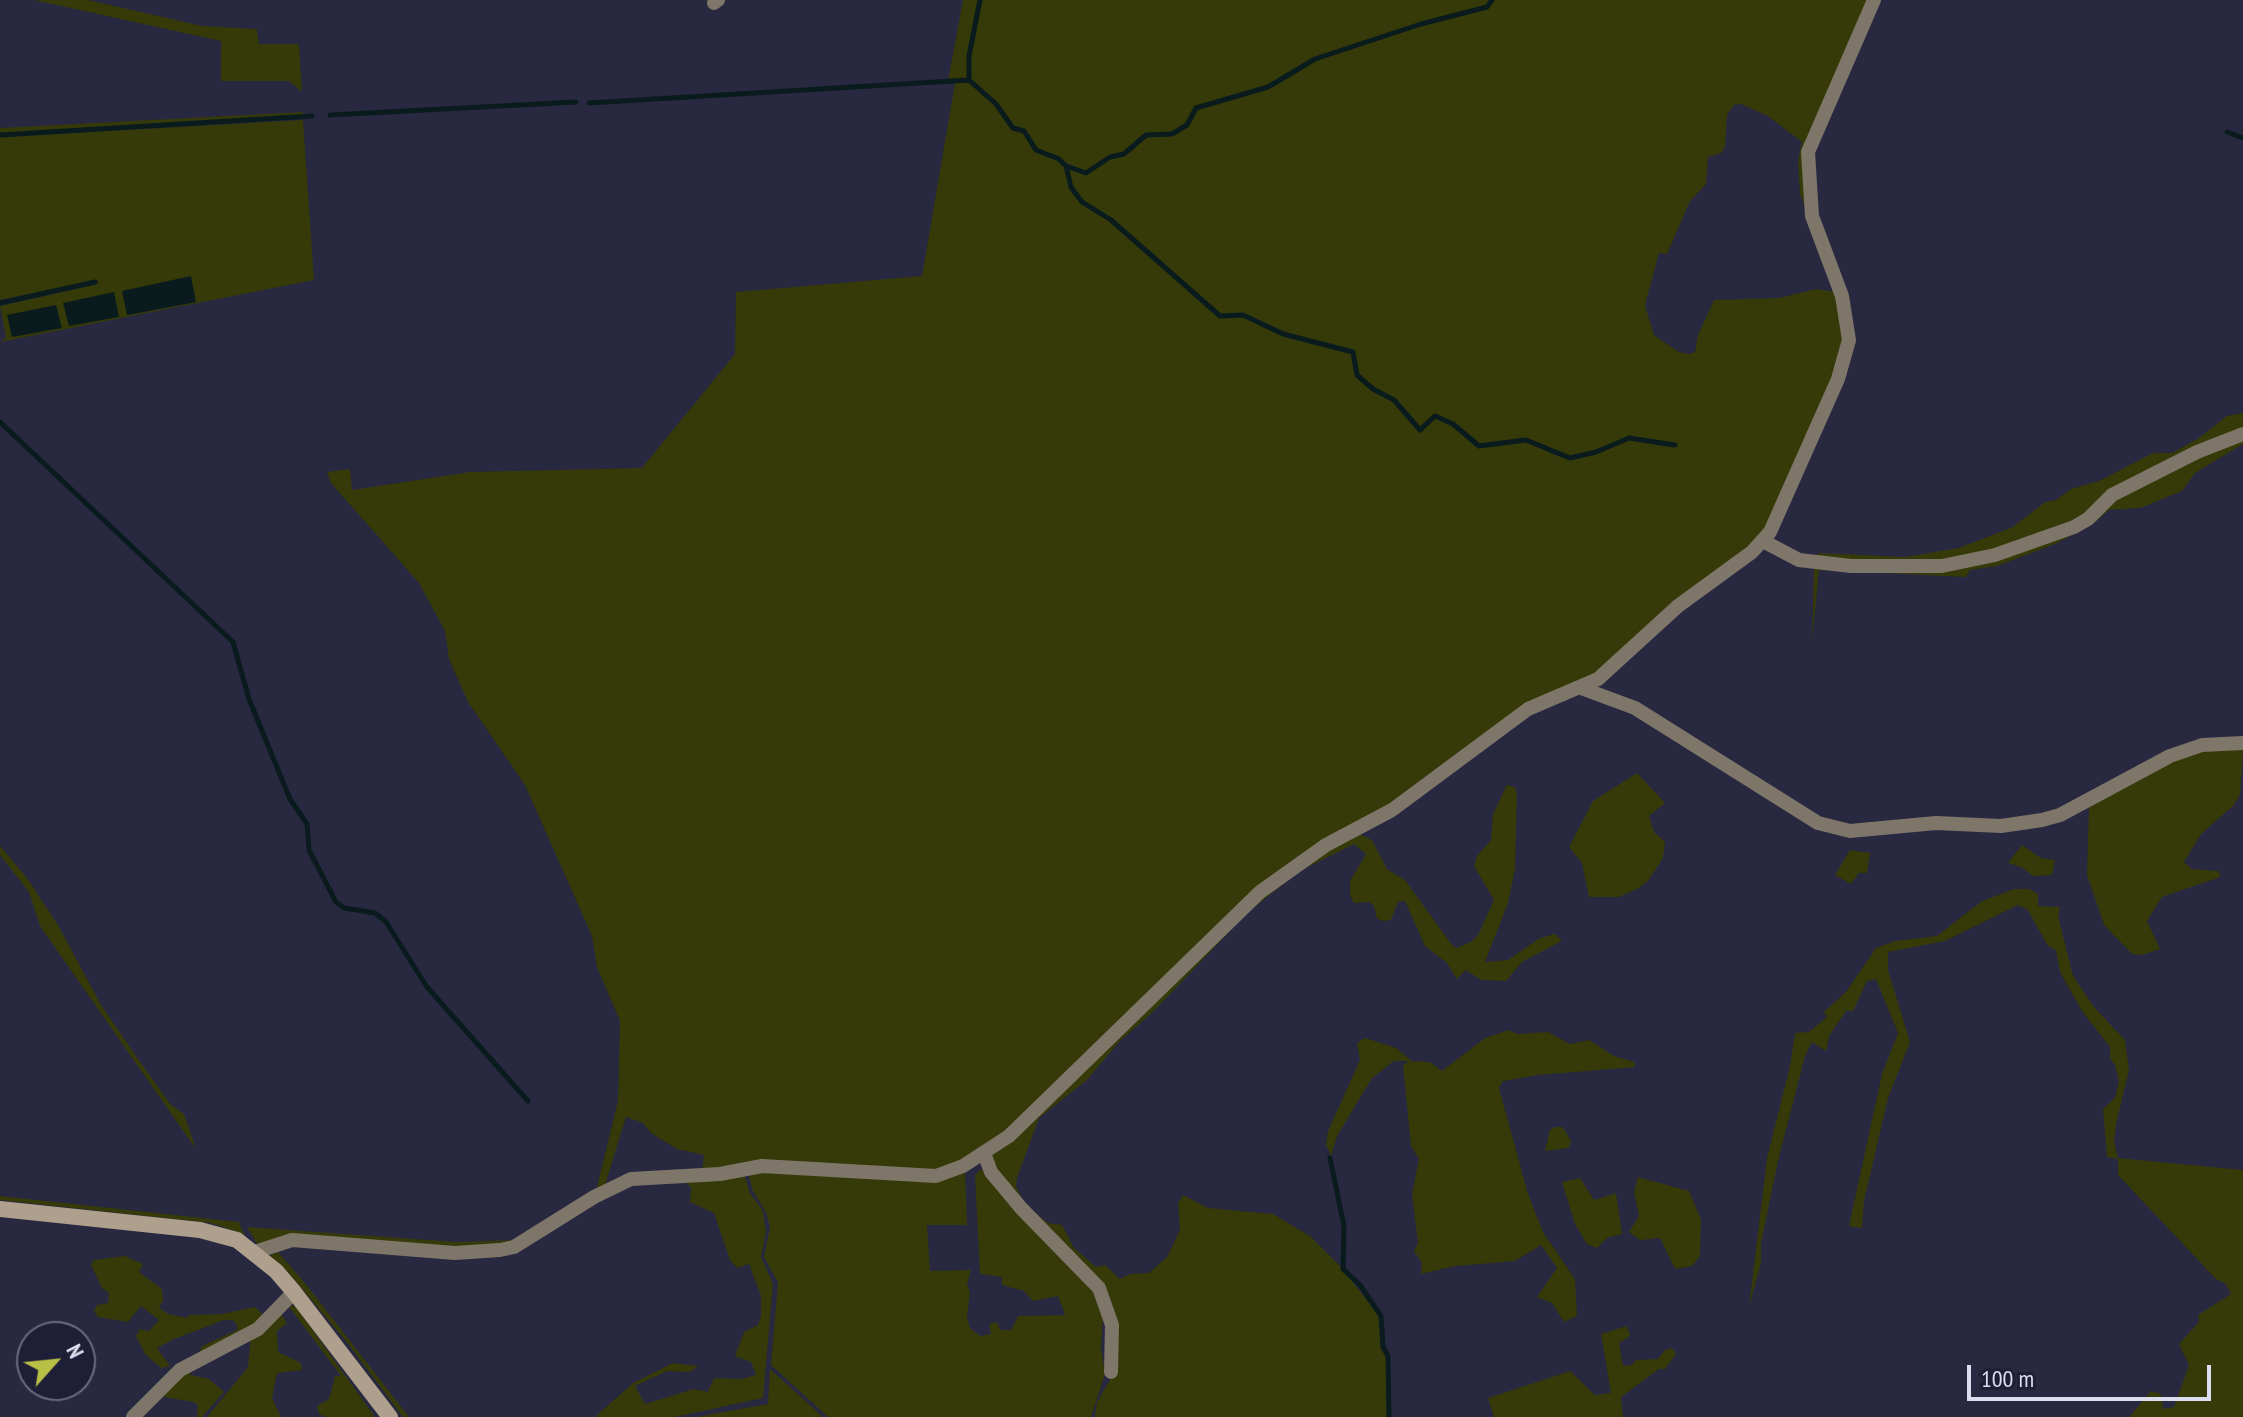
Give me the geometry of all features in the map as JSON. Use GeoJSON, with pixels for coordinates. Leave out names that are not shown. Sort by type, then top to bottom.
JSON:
{"type":"FeatureCollection","features":[{"type":"Feature","properties":{"kind":"main road"},"geometry":{"type":"LineString","coordinates":[[0,1209],[200,1230],[237,1240],[255,1252],[294,1292],[390,1417]]}},
{"type":"Feature","properties":{"kind":"street"},"geometry":{"type":"LineString","coordinates":[[255,1252],[292,1240],[455,1253],[500,1250],[514,1247],[617,1184],[646,1176],[720,1174],[762,1166],[936,1176],[984,1153],[1026,1122],[1260,892],[1326,845],[1392,810],[1528,709],[1598,679],[1678,606],[1739,563],[1763,541],[1809,447],[1847,350],[1848,321],[1842,296],[1812,216],[1808,152],[1874,0]]}},
{"type":"Feature","properties":{"kind":"street"},"geometry":{"type":"LineString","coordinates":[[1763,541],[1799,560],[1851,566],[1942,566],[1995,555],[2074,527],[2088,519],[2112,495],[2197,452],[2243,434]]}},
{"type":"Feature","properties":{"kind":"street"},"geometry":{"type":"LineString","coordinates":[[1581,688],[1635,708],[1818,823],[1850,831],[1936,823],[2001,826],[2042,820],[2060,815],[2170,756],[2202,745],[2243,743]]}},
{"type":"Feature","properties":{"kind":"street"},"geometry":{"type":"LineString","coordinates":[[984,1153],[991,1172],[1021,1208],[1099,1288],[1112,1325],[1111,1372]]}},
{"type":"Feature","properties":{"kind":"street"},"geometry":{"type":"LineString","coordinates":[[133,1417],[180,1370],[258,1329],[294,1292]]}},
{"type":"Feature","properties":{"kind":"green space"},"geometry":{"type":"Polygon","coordinates":[[[34,0],[88,0],[202,26],[257,29],[259,44],[299,44],[302,92],[289,81],[221,81],[221,41],[34,0]]]}},
{"type":"Feature","properties":{"kind":"green space"},"geometry":{"type":"Polygon","coordinates":[[[963,0],[979,0],[968,56],[968,79],[948,81],[963,0]]]}},
{"type":"Feature","properties":{"kind":"green space"},"geometry":{"type":"Polygon","coordinates":[[[981,0],[1491,0],[1486,6],[1315,58],[1268,86],[1196,107],[1186,125],[1172,133],[1145,134],[1124,153],[1110,156],[1086,172],[1037,149],[1024,130],[1014,127],[997,103],[970,79],[970,56],[981,0]]]}},
{"type":"Feature","properties":{"kind":"green space"},"geometry":{"type":"Polygon","coordinates":[[[1493,0],[1869,0],[1810,136],[1809,217],[1800,194],[1798,160],[1802,142],[1768,116],[1741,104],[1734,105],[1727,115],[1725,147],[1721,153],[1708,157],[1706,184],[1690,201],[1667,254],[1659,253],[1645,305],[1654,335],[1679,352],[1689,354],[1695,352],[1698,335],[1714,300],[1779,298],[1816,289],[1837,292],[1844,322],[1841,360],[1760,538],[1596,676],[1567,687],[1390,807],[1324,842],[1024,1119],[947,1169],[702,1171],[704,1155],[677,1149],[651,1133],[643,1123],[626,1117],[604,1188],[596,1191],[618,1101],[620,1021],[597,967],[592,936],[525,785],[468,702],[449,659],[445,631],[419,583],[331,483],[327,472],[350,469],[352,490],[470,472],[642,468],[735,354],[736,292],[922,276],[955,83],[969,81],[995,105],[1012,129],[1023,131],[1036,150],[1058,160],[1065,167],[1070,188],[1081,203],[1110,221],[1220,316],[1243,316],[1295,338],[1353,353],[1356,375],[1373,390],[1393,400],[1419,431],[1435,417],[1453,425],[1478,447],[1526,441],[1570,459],[1596,453],[1629,439],[1674,446],[1629,437],[1596,451],[1570,457],[1526,439],[1479,445],[1454,423],[1435,415],[1420,429],[1394,399],[1358,374],[1354,351],[1295,336],[1244,314],[1220,315],[1112,219],[1083,201],[1072,187],[1068,168],[1086,173],[1111,158],[1125,154],[1146,136],[1172,135],[1188,126],[1197,109],[1268,88],[1316,60],[1422,25],[1487,8],[1493,0]]]}},
{"type":"Feature","properties":{"kind":"green space"},"geometry":{"type":"Polygon","coordinates":[[[303,112],[303,115],[0,134],[0,128],[303,112]]]}},
{"type":"Feature","properties":{"kind":"green space"},"geometry":{"type":"Polygon","coordinates":[[[303,120],[314,280],[0,342],[6,338],[0,306],[98,284],[96,280],[0,300],[0,137],[303,120]],[[122,291],[128,315],[196,302],[122,291]]]}},
{"type":"Feature","properties":{"kind":"green space"},"geometry":{"type":"Polygon","coordinates":[[[2243,413],[2243,430],[2086,515],[1994,551],[1941,562],[1811,559],[1819,553],[1905,557],[1959,548],[2013,527],[2045,502],[2056,500],[2071,489],[2099,481],[2153,453],[2172,453],[2199,438],[2227,416],[2243,413]]]}},
{"type":"Feature","properties":{"kind":"green space"},"geometry":{"type":"Polygon","coordinates":[[[2243,437],[2243,444],[2195,473],[2182,491],[2140,508],[2109,510],[2093,524],[2055,544],[1997,566],[1970,570],[1966,577],[1819,570],[1812,643],[1814,565],[1996,557],[2243,437]]]}},
{"type":"Feature","properties":{"kind":"green space"},"geometry":{"type":"Polygon","coordinates":[[[2243,748],[2240,794],[2234,805],[2201,834],[2184,862],[2192,869],[2219,871],[2220,877],[2162,897],[2147,921],[2160,949],[2142,955],[2132,954],[2104,925],[2087,875],[2089,805],[2154,767],[2195,752],[2243,748]]]}},
{"type":"Feature","properties":{"kind":"green space"},"geometry":{"type":"Polygon","coordinates":[[[1637,773],[1665,803],[1649,816],[1654,832],[1665,842],[1663,858],[1648,881],[1637,889],[1619,897],[1589,897],[1582,863],[1569,847],[1593,801],[1637,773]]]}},
{"type":"Feature","properties":{"kind":"green space"},"geometry":{"type":"Polygon","coordinates":[[[1507,785],[1515,787],[1517,794],[1515,869],[1508,903],[1485,962],[1508,960],[1540,938],[1555,934],[1562,941],[1522,962],[1506,981],[1481,980],[1466,970],[1457,979],[1447,963],[1425,946],[1405,901],[1398,902],[1391,920],[1384,921],[1377,919],[1374,906],[1369,902],[1354,903],[1350,895],[1350,881],[1366,854],[1354,844],[1300,871],[1248,912],[1154,1011],[1119,1042],[1087,1080],[1039,1118],[1017,1178],[1016,1186],[1025,1204],[1048,1223],[1062,1225],[1074,1248],[1096,1267],[1105,1265],[1120,1279],[1130,1274],[1149,1273],[1167,1257],[1180,1230],[1178,1203],[1183,1195],[1208,1208],[1273,1214],[1310,1236],[1341,1267],[1380,1317],[1381,1349],[1386,1357],[1387,1417],[1095,1417],[1097,1402],[1114,1373],[1112,1303],[1107,1293],[997,1175],[992,1152],[1230,923],[1303,863],[1360,834],[1372,840],[1387,869],[1405,880],[1452,945],[1456,948],[1471,942],[1478,935],[1494,900],[1474,866],[1477,856],[1491,840],[1493,814],[1507,785]]]}},
{"type":"Feature","properties":{"kind":"green space"},"geometry":{"type":"Polygon","coordinates":[[[2022,845],[2041,858],[2055,860],[2052,875],[2033,876],[2021,867],[2008,863],[2022,845]]]}},
{"type":"Feature","properties":{"kind":"green space"},"geometry":{"type":"Polygon","coordinates":[[[0,846],[27,878],[58,925],[101,1005],[138,1059],[171,1105],[184,1114],[196,1149],[40,926],[29,892],[0,855],[0,846]]]}},
{"type":"Feature","properties":{"kind":"green space"},"geometry":{"type":"Polygon","coordinates":[[[1850,850],[1870,853],[1867,873],[1859,873],[1851,884],[1835,875],[1850,850]]]}},
{"type":"Feature","properties":{"kind":"green space"},"geometry":{"type":"Polygon","coordinates":[[[2014,889],[2029,889],[2038,894],[2038,906],[2060,907],[2058,916],[2073,976],[2094,1007],[2125,1040],[2129,1070],[2116,1124],[2114,1143],[2118,1158],[2243,1170],[2243,1417],[2129,1417],[2151,1391],[2161,1394],[2163,1409],[2174,1407],[2189,1365],[2179,1344],[2199,1322],[2198,1315],[2231,1294],[2226,1284],[2216,1279],[2118,1175],[2118,1159],[2107,1157],[2103,1109],[2115,1098],[2119,1081],[2110,1058],[2110,1047],[2082,1011],[2060,972],[2056,950],[2048,946],[2027,909],[2018,905],[1945,941],[1888,952],[1888,970],[1910,1042],[1888,1098],[1864,1201],[1862,1228],[1849,1226],[1882,1074],[1898,1033],[1876,979],[1867,981],[1853,1011],[1846,1011],[1829,1036],[1826,1051],[1812,1042],[1805,1056],[1779,1157],[1761,1243],[1761,1263],[1749,1307],[1767,1158],[1795,1033],[1809,1032],[1827,1017],[1824,1012],[1846,992],[1876,948],[1895,941],[1937,936],[1982,901],[2014,889]]]}},
{"type":"Feature","properties":{"kind":"green space"},"geometry":{"type":"Polygon","coordinates":[[[1509,1030],[1517,1034],[1548,1032],[1570,1044],[1589,1040],[1614,1056],[1634,1062],[1635,1067],[1538,1075],[1503,1081],[1499,1088],[1528,1194],[1543,1232],[1575,1279],[1577,1316],[1564,1322],[1552,1303],[1537,1297],[1557,1268],[1541,1245],[1515,1261],[1455,1266],[1421,1274],[1422,1263],[1414,1251],[1418,1243],[1412,1194],[1419,1159],[1411,1146],[1403,1065],[1409,1061],[1394,1061],[1372,1078],[1337,1136],[1331,1156],[1326,1145],[1328,1131],[1360,1060],[1357,1043],[1365,1038],[1396,1048],[1412,1061],[1430,1062],[1442,1071],[1485,1038],[1509,1030]]]}},
{"type":"Feature","properties":{"kind":"green space"},"geometry":{"type":"Polygon","coordinates":[[[1562,1127],[1566,1132],[1571,1141],[1569,1148],[1545,1151],[1550,1130],[1562,1127]]]}},
{"type":"Feature","properties":{"kind":"green space"},"geometry":{"type":"Polygon","coordinates":[[[981,1169],[1092,1289],[1099,1303],[1103,1316],[1101,1348],[1105,1374],[1091,1417],[828,1417],[771,1365],[778,1282],[764,1257],[770,1227],[766,1212],[753,1191],[748,1173],[965,1171],[967,1225],[927,1225],[930,1271],[971,1270],[967,1284],[970,1292],[967,1318],[970,1328],[980,1336],[991,1334],[989,1324],[997,1322],[1000,1330],[1011,1330],[1018,1316],[1065,1315],[1058,1296],[1033,1301],[1024,1291],[1002,1285],[1002,1277],[980,1274],[975,1175],[981,1169]]]}},
{"type":"Feature","properties":{"kind":"green space"},"geometry":{"type":"Polygon","coordinates":[[[744,1174],[750,1193],[763,1211],[766,1232],[761,1257],[773,1284],[763,1398],[675,1417],[595,1417],[633,1383],[673,1363],[698,1366],[690,1372],[667,1371],[635,1386],[645,1404],[694,1389],[708,1392],[714,1378],[742,1379],[756,1375],[751,1362],[735,1356],[744,1332],[758,1325],[761,1316],[761,1296],[749,1264],[737,1268],[730,1260],[714,1213],[690,1202],[691,1187],[681,1179],[744,1174]]]}},
{"type":"Feature","properties":{"kind":"green space"},"geometry":{"type":"Polygon","coordinates":[[[1638,1177],[1689,1191],[1701,1219],[1700,1256],[1692,1266],[1675,1269],[1660,1238],[1640,1240],[1629,1232],[1639,1216],[1634,1192],[1638,1177]]]}},
{"type":"Feature","properties":{"kind":"green space"},"geometry":{"type":"Polygon","coordinates":[[[1580,1178],[1594,1200],[1616,1193],[1622,1234],[1607,1238],[1597,1248],[1587,1244],[1575,1224],[1562,1182],[1580,1178]]]}},
{"type":"Feature","properties":{"kind":"green space"},"geometry":{"type":"Polygon","coordinates":[[[0,1196],[239,1222],[247,1241],[235,1231],[211,1223],[0,1200],[0,1196]]]}},
{"type":"Feature","properties":{"kind":"green space"},"geometry":{"type":"Polygon","coordinates":[[[247,1227],[456,1242],[519,1240],[500,1247],[259,1247],[247,1227]]]}},
{"type":"Feature","properties":{"kind":"green space"},"geometry":{"type":"Polygon","coordinates":[[[278,1252],[409,1417],[403,1417],[346,1341],[286,1270],[269,1256],[278,1252]]]}},
{"type":"Feature","properties":{"kind":"green space"},"geometry":{"type":"Polygon","coordinates":[[[125,1256],[143,1264],[139,1272],[162,1289],[163,1301],[159,1307],[168,1314],[187,1318],[189,1315],[222,1314],[255,1307],[265,1317],[257,1325],[199,1353],[202,1346],[237,1330],[237,1324],[224,1320],[174,1339],[157,1348],[170,1366],[161,1368],[145,1354],[136,1336],[140,1329],[149,1331],[159,1320],[141,1306],[128,1322],[98,1317],[94,1311],[97,1305],[108,1303],[109,1293],[102,1288],[91,1265],[94,1260],[125,1256]]]}},
{"type":"Feature","properties":{"kind":"green space"},"geometry":{"type":"Polygon","coordinates":[[[287,1304],[296,1307],[375,1417],[327,1417],[319,1414],[317,1406],[329,1399],[335,1376],[341,1376],[287,1304]]]}},
{"type":"Feature","properties":{"kind":"green space"},"geometry":{"type":"Polygon","coordinates":[[[279,1310],[287,1323],[277,1331],[278,1352],[301,1363],[302,1370],[277,1373],[272,1398],[281,1417],[207,1417],[248,1367],[251,1337],[279,1310]]]}},
{"type":"Feature","properties":{"kind":"green space"},"geometry":{"type":"Polygon","coordinates":[[[1627,1326],[1630,1336],[1619,1343],[1623,1366],[1632,1365],[1636,1360],[1658,1359],[1665,1350],[1672,1348],[1676,1354],[1665,1369],[1659,1369],[1621,1397],[1623,1417],[1494,1417],[1488,1398],[1570,1371],[1595,1395],[1611,1393],[1601,1334],[1627,1326]]]}},
{"type":"Feature","properties":{"kind":"green space"},"geometry":{"type":"Polygon","coordinates":[[[188,1368],[191,1375],[209,1379],[224,1392],[202,1417],[197,1417],[198,1406],[194,1402],[159,1396],[188,1368]]]}},
{"type":"Feature","properties":{"kind":"green space"},"geometry":{"type":"Polygon","coordinates":[[[770,1369],[823,1417],[696,1417],[768,1404],[770,1369]]]}},
{"type":"Feature","properties":{"kind":"shaded area"},"geometry":{"type":"Polygon","coordinates":[[[191,276],[196,302],[127,315],[122,291],[191,276]]]}},
{"type":"Feature","properties":{"kind":"shaded area"},"geometry":{"type":"Polygon","coordinates":[[[114,292],[119,317],[69,326],[63,303],[114,292]]]}},
{"type":"Feature","properties":{"kind":"shaded area"},"geometry":{"type":"Polygon","coordinates":[[[56,305],[62,328],[12,337],[7,315],[56,305]]]}},
{"type":"Feature","properties":{"kind":"waterway"},"geometry":{"type":"LineString","coordinates":[[980,0],[969,56],[969,80],[996,104],[1013,128],[1024,131],[1036,150],[1059,159],[1066,166],[1071,187],[1082,202],[1111,220],[1220,316],[1243,315],[1283,334],[1353,352],[1357,375],[1373,389],[1394,400],[1420,430],[1435,416],[1453,424],[1479,446],[1526,440],[1570,458],[1596,452],[1629,438],[1675,445]]}},
{"type":"Feature","properties":{"kind":"waterway"},"geometry":{"type":"LineString","coordinates":[[1066,166],[1086,173],[1110,157],[1124,154],[1146,135],[1172,134],[1187,125],[1196,108],[1268,87],[1315,59],[1421,24],[1487,7],[1492,0]]}},
{"type":"Feature","properties":{"kind":"waterway"},"geometry":{"type":"LineString","coordinates":[[589,103],[969,80]]}},
{"type":"Feature","properties":{"kind":"waterway"},"geometry":{"type":"LineString","coordinates":[[330,115],[576,102]]}},
{"type":"Feature","properties":{"kind":"waterway"},"geometry":{"type":"LineString","coordinates":[[0,135],[312,116]]}},
{"type":"Feature","properties":{"kind":"waterway"},"geometry":{"type":"LineString","coordinates":[[2227,132],[2243,138]]}},
{"type":"Feature","properties":{"kind":"waterway"},"geometry":{"type":"LineString","coordinates":[[0,303],[95,282]]}},
{"type":"Feature","properties":{"kind":"waterway"},"geometry":{"type":"LineString","coordinates":[[0,422],[233,642],[249,699],[290,799],[307,824],[309,850],[336,902],[344,908],[375,913],[386,922],[427,987],[528,1101]]}},
{"type":"Feature","properties":{"kind":"waterway"},"geometry":{"type":"LineString","coordinates":[[1330,1158],[1344,1226],[1343,1269],[1360,1285],[1381,1316],[1383,1347],[1388,1356],[1389,1417]]}}]}
